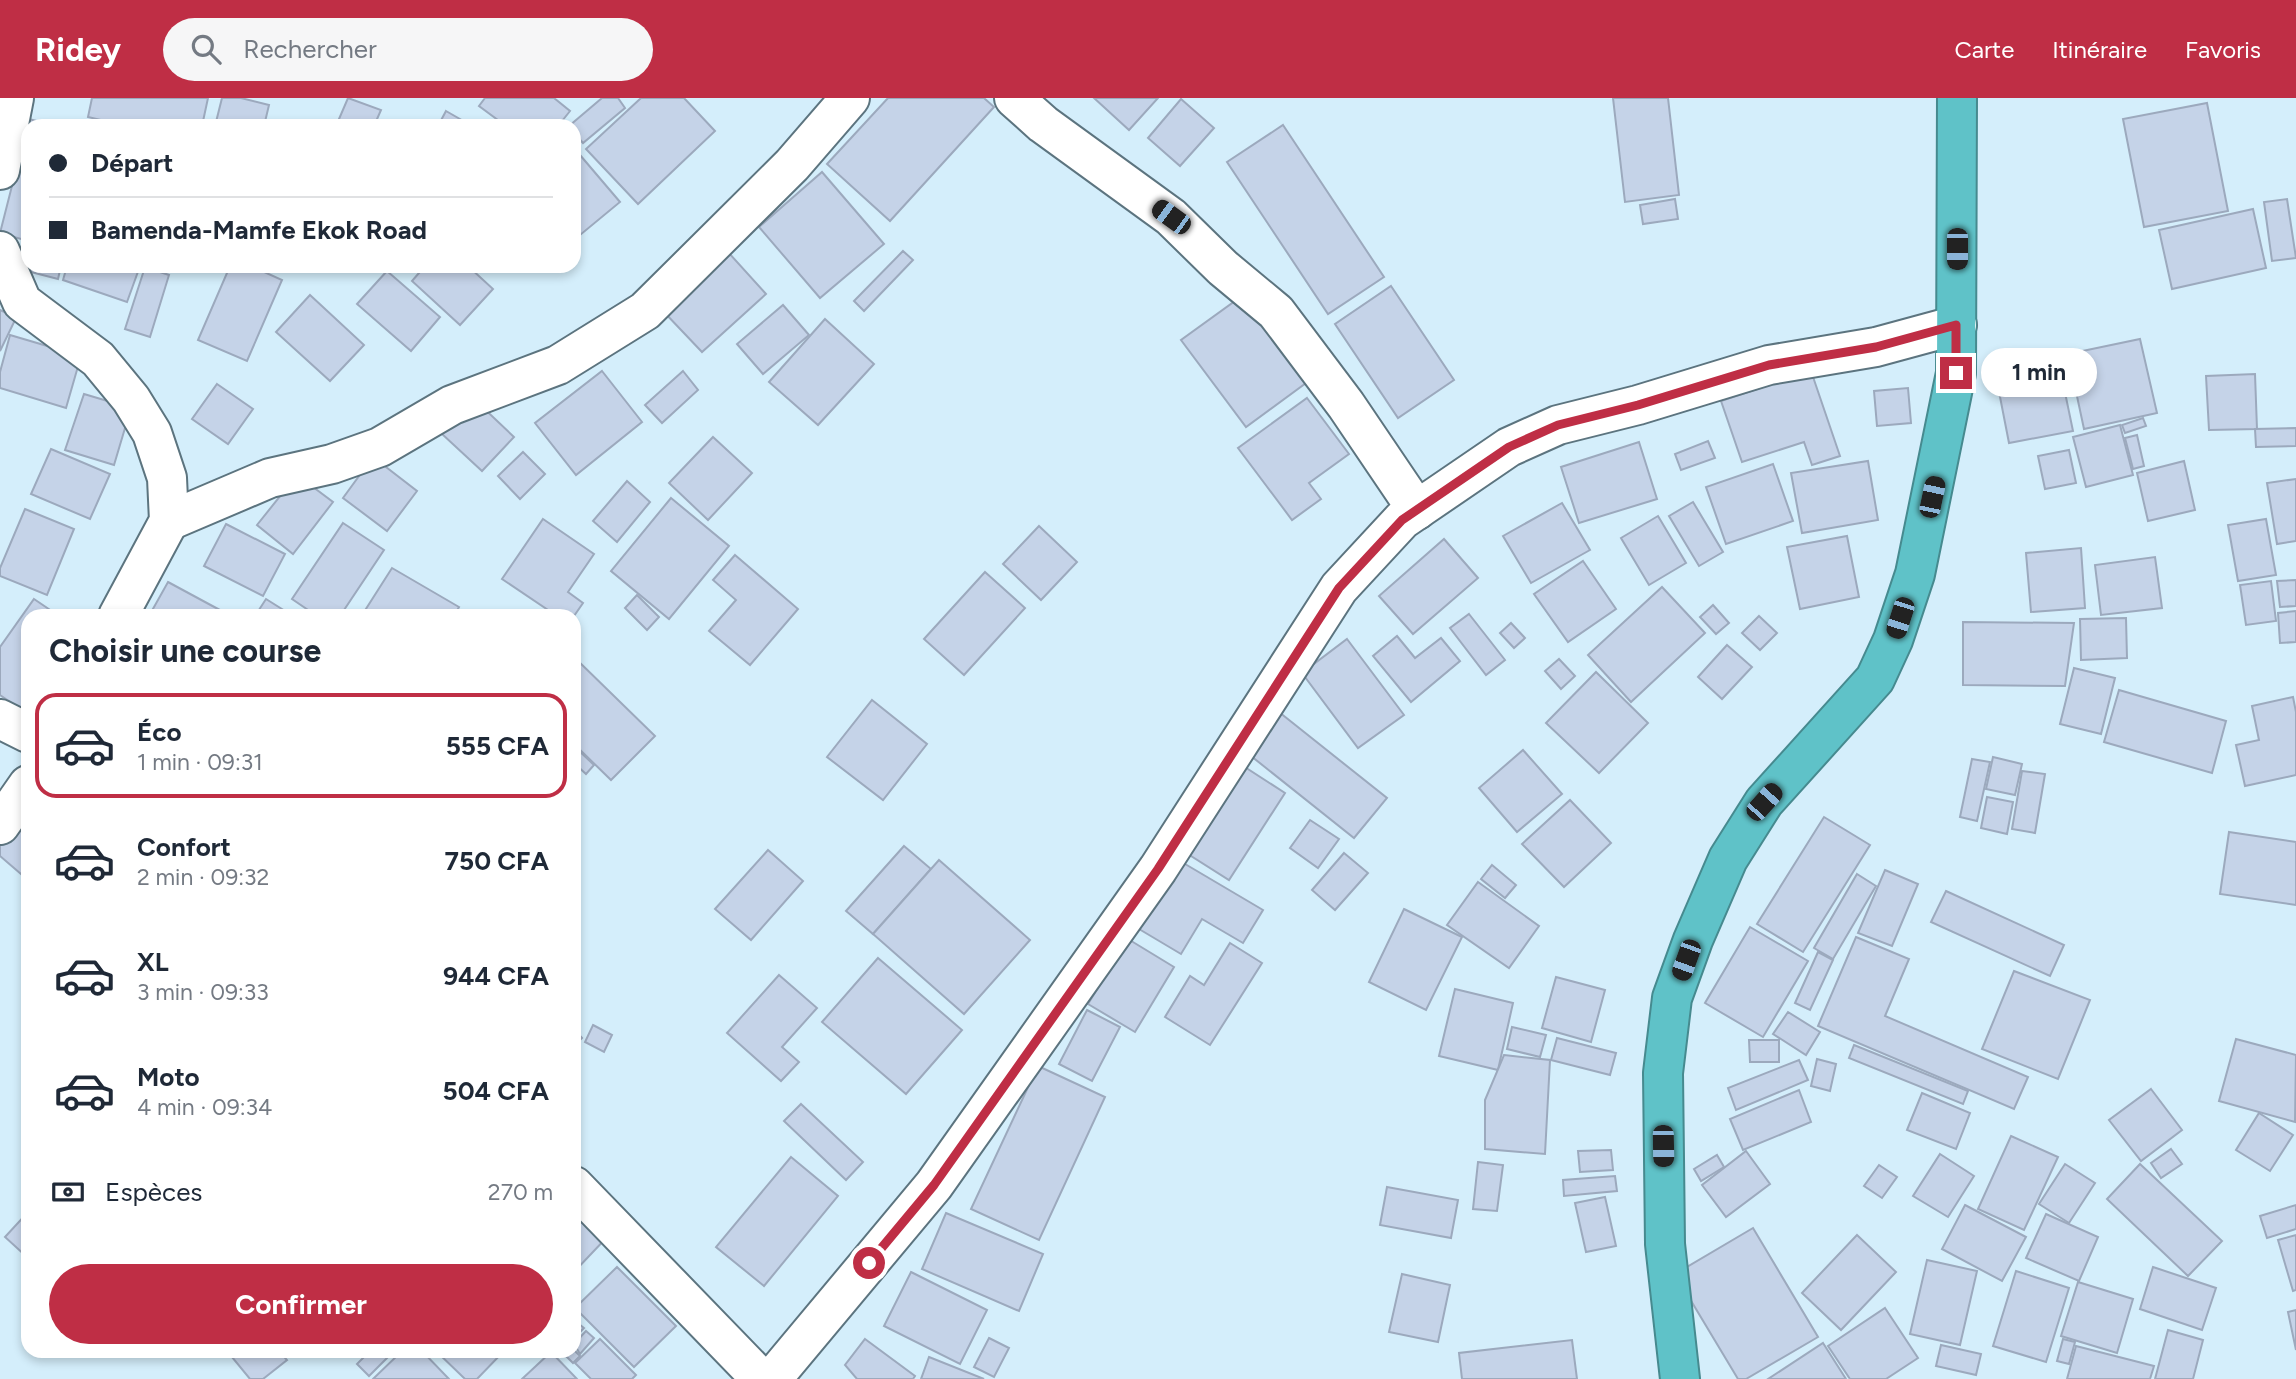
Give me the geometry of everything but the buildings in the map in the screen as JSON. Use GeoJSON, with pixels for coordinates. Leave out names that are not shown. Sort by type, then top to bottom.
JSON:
{"type":"FeatureCollection","features":[{"type":"Feature","properties":{"kind":"highway"},"geometry":{"type":"LineString","coordinates":[[1680,1379],[1665,1244],[1662,1073],[1672,998],[1693,940],[1728,859],[1764,802],[1875,679],[1893,640],[1914,574],[1950,415],[1956,373],[1957,98]]}},
{"type":"Feature","properties":{"kind":"street"},"geometry":{"type":"LineString","coordinates":[[0,170],[14,98]]}},
{"type":"Feature","properties":{"kind":"street"},"geometry":{"type":"LineString","coordinates":[[169,522],[270,478],[332,464],[380,447],[452,405],[558,365],[645,311],[792,166],[850,98]]}},
{"type":"Feature","properties":{"kind":"street"},"geometry":{"type":"LineString","coordinates":[[1014,98],[1044,124],[1171,217],[1223,268],[1276,312],[1346,405],[1417,510]]}},
{"type":"Feature","properties":{"kind":"street"},"geometry":{"type":"LineString","coordinates":[[0,251],[22,302],[97,359],[131,399],[152,433],[167,478],[169,522],[122,609]]}},
{"type":"Feature","properties":{"kind":"street"},"geometry":{"type":"LineString","coordinates":[[772,1379],[934,1185],[1158,869],[1339,588],[1402,520],[1509,447],[1558,425],[1638,405],[1769,365],[1876,347],[1956,325]]}},
{"type":"Feature","properties":{"kind":"street"},"geometry":{"type":"LineString","coordinates":[[0,719],[21,730]]}},
{"type":"Feature","properties":{"kind":"street"},"geometry":{"type":"LineString","coordinates":[[0,825],[21,795]]}},
{"type":"Feature","properties":{"kind":"street"},"geometry":{"type":"LineString","coordinates":[[581,1193],[761,1379]]}},
{"type":"Feature","properties":{"kind":"route"},"geometry":{"type":"LineString","coordinates":[[869,1263],[934,1185],[1158,869],[1339,588],[1402,520],[1509,447],[1558,425],[1638,405],[1769,365],[1876,347],[1956,325],[1956,373]]}}]}
